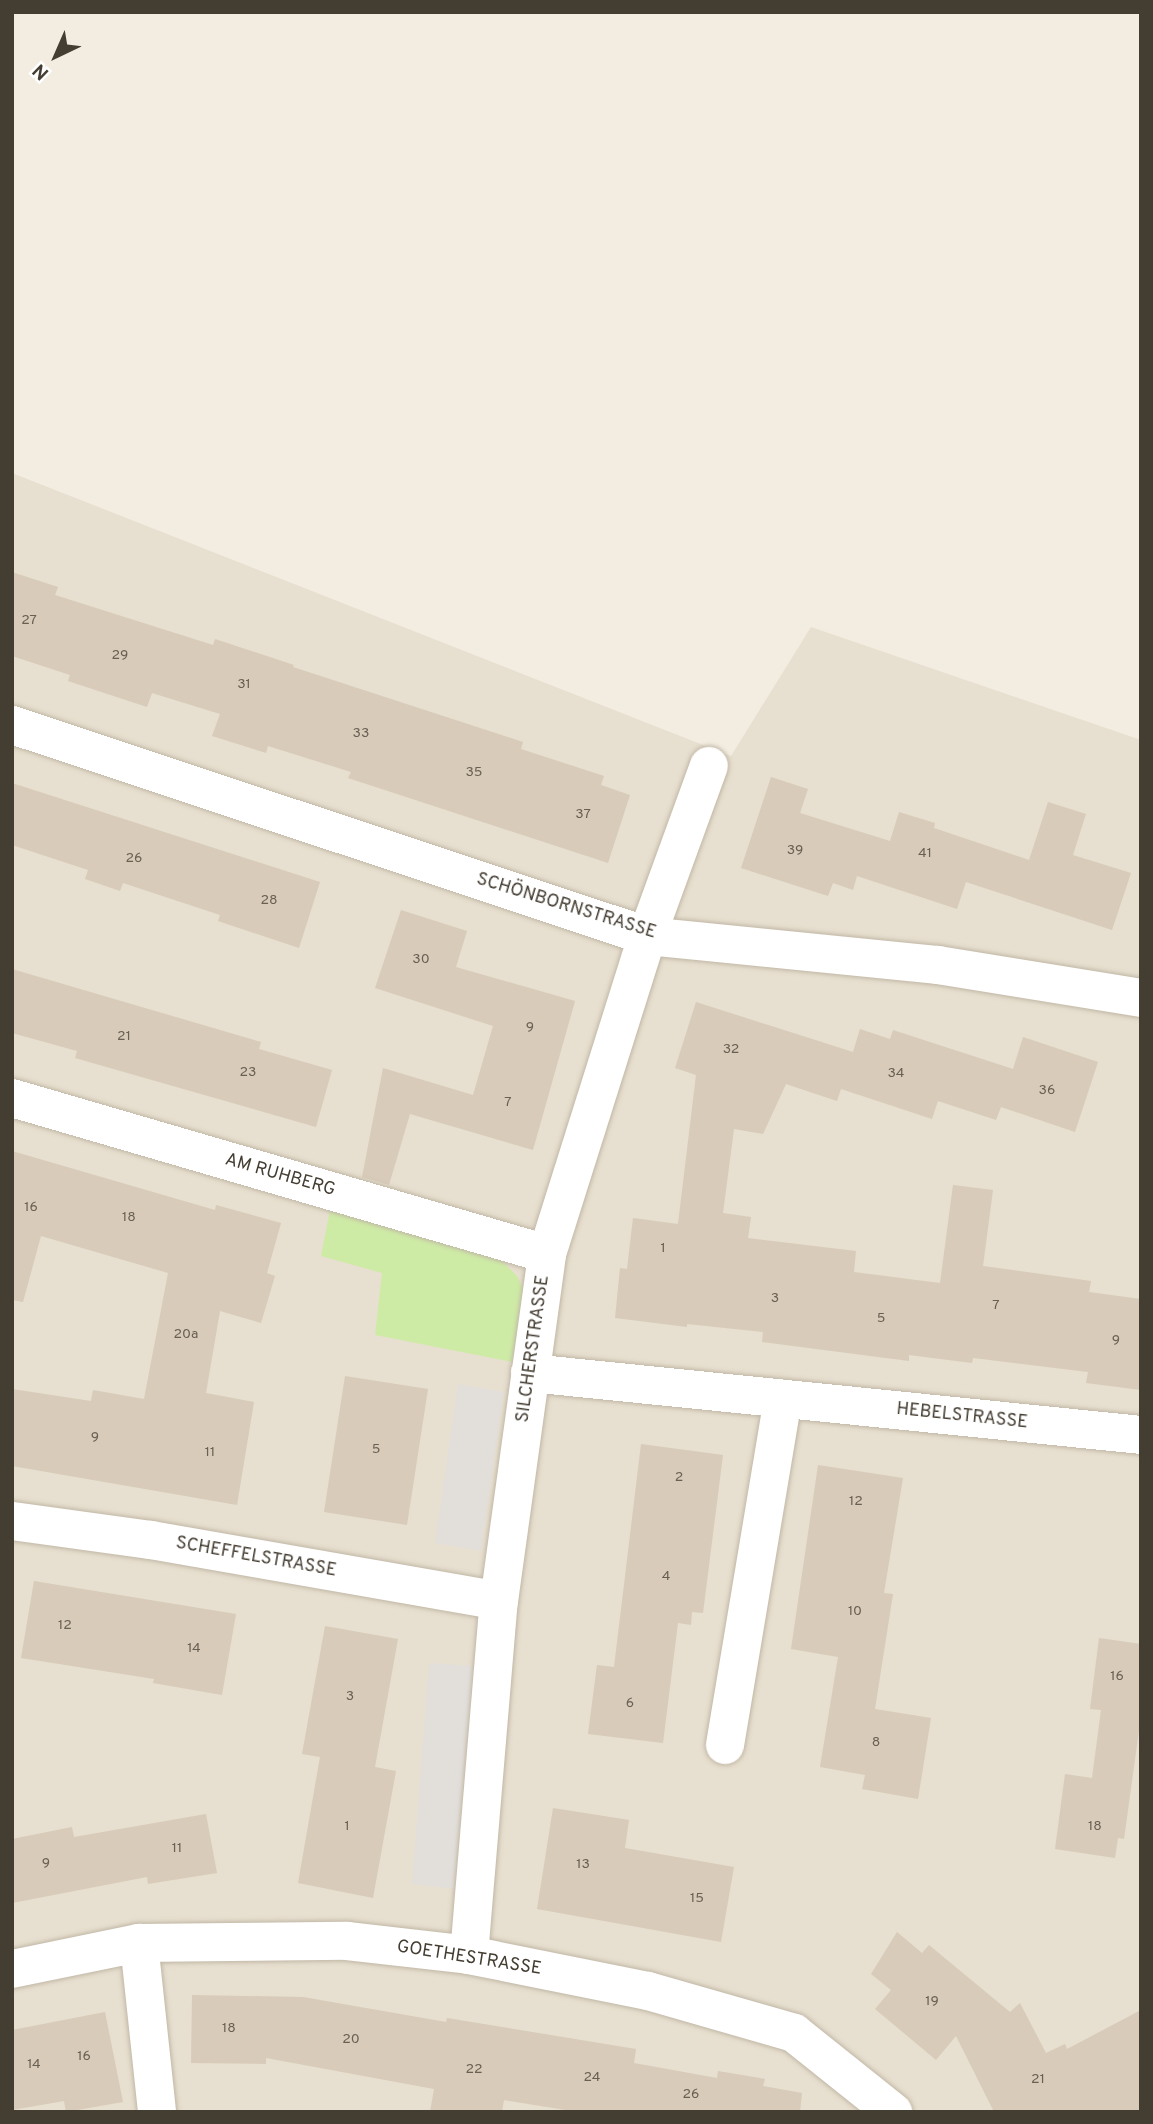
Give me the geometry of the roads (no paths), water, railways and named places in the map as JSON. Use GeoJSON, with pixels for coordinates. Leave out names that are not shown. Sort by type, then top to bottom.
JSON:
{"type":"FeatureCollection","features":[{"type":"Feature","properties":{"kind":"street","name":"SCHÖNBORNSTRASSE"},"geometry":{"type":"LineString","coordinates":[[12,725],[648,936],[938,965],[1141,998]]}},
{"type":"Feature","properties":{"kind":"street","name":"SILCHERSTRASSE"},"geometry":{"type":"LineString","coordinates":[[469,1955],[499,1601],[547,1254],[648,936],[709,766]]}},
{"type":"Feature","properties":{"kind":"street","name":"AM RUHBERG"},"geometry":{"type":"LineString","coordinates":[[12,1098],[547,1254]]}},
{"type":"Feature","properties":{"kind":"street","name":"HEBELSTRASSE"},"geometry":{"type":"LineString","coordinates":[[530,1373],[1141,1435]]}},
{"type":"Feature","properties":{"kind":"street"},"geometry":{"type":"LineString","coordinates":[[725,1745],[783,1399]]}},
{"type":"Feature","properties":{"kind":"street","name":"SCHEFFELSTRASSE"},"geometry":{"type":"LineString","coordinates":[[12,1521],[151,1540],[499,1601]]}},
{"type":"Feature","properties":{"kind":"street","name":"GOETHESTRASSE"},"geometry":{"type":"LineString","coordinates":[[12,1969],[139,1943],[347,1941],[469,1955],[648,1991],[794,2033],[893,2112]]}},
{"type":"Feature","properties":{"kind":"street"},"geometry":{"type":"LineString","coordinates":[[139,1943],[157,2112]]}}]}
